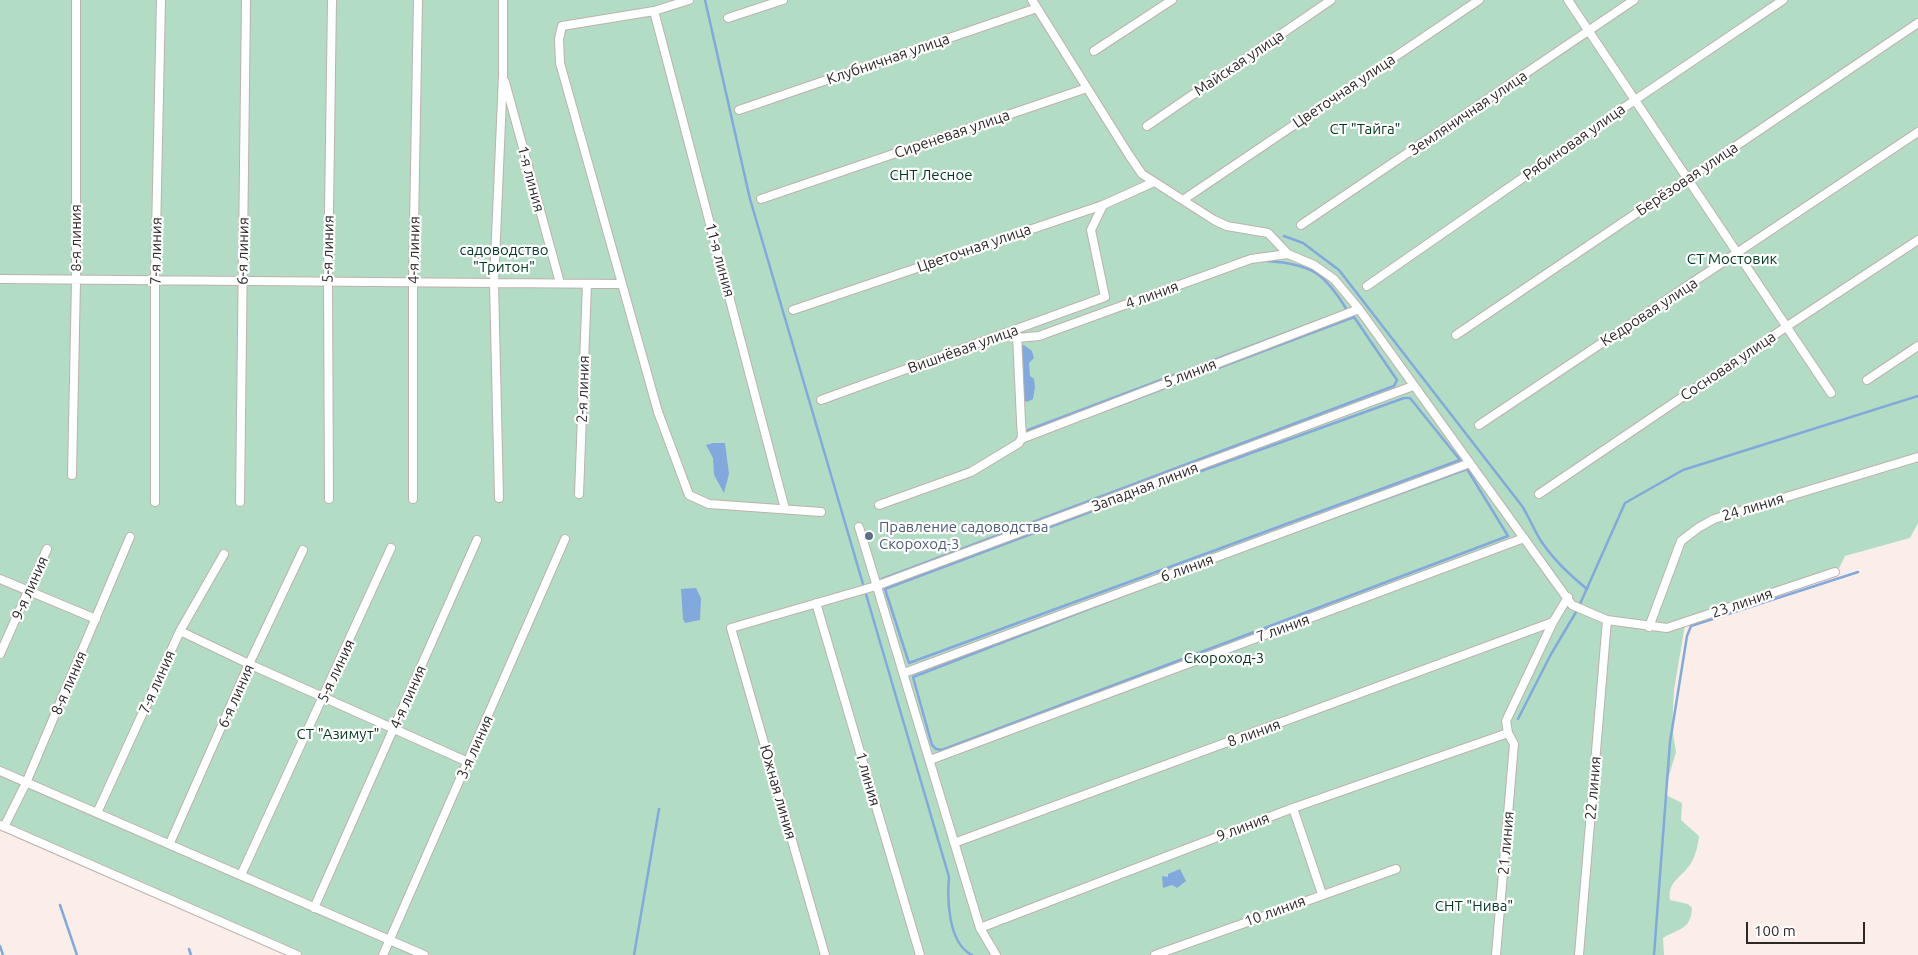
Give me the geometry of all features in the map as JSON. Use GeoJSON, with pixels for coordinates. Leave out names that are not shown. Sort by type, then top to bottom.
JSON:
{"type":"FeatureCollection","features":[{"type":"Feature","properties":{"kind":"street","name":"8-я линия"},"geometry":{"type":"LineString","coordinates":[[72,475],[76,281],[76,0]]}},
{"type":"Feature","properties":{"kind":"street","name":"7-я линия"},"geometry":{"type":"LineString","coordinates":[[155,502],[155,281],[161,0]]}},
{"type":"Feature","properties":{"kind":"street","name":"6-я линия"},"geometry":{"type":"LineString","coordinates":[[240,502],[246,0]]}},
{"type":"Feature","properties":{"kind":"street","name":"5-я линия"},"geometry":{"type":"LineString","coordinates":[[329,499],[328,282],[332,0]]}},
{"type":"Feature","properties":{"kind":"street","name":"4-я линия"},"geometry":{"type":"LineString","coordinates":[[413,499],[413,283],[418,0]]}},
{"type":"Feature","properties":{"kind":"street"},"geometry":{"type":"LineString","coordinates":[[499,498],[494,283],[503,75],[503,0]]}},
{"type":"Feature","properties":{"kind":"street"},"geometry":{"type":"LineString","coordinates":[[689,0],[654,10],[562,26],[559,39],[560,63],[658,412],[689,495],[709,504],[821,512]]}},
{"type":"Feature","properties":{"kind":"street"},"geometry":{"type":"LineString","coordinates":[[728,18],[764,3],[783,0]]}},
{"type":"Feature","properties":{"kind":"street"},"geometry":{"type":"LineString","coordinates":[[1032,0],[1142,174],[1227,226],[1268,233],[1288,254]]}},
{"type":"Feature","properties":{"kind":"street"},"geometry":{"type":"LineString","coordinates":[[1094,51],[1172,0]]}},
{"type":"Feature","properties":{"kind":"street","name":"Майская улица"},"geometry":{"type":"LineString","coordinates":[[1147,126],[1330,0]]}},
{"type":"Feature","properties":{"kind":"street","name":"Цветочная улица"},"geometry":{"type":"LineString","coordinates":[[1183,200],[1479,0]]}},
{"type":"Feature","properties":{"kind":"street"},"geometry":{"type":"LineString","coordinates":[[1568,0],[1831,393]]}},
{"type":"Feature","properties":{"kind":"street","name":"Земляничная улица"},"geometry":{"type":"LineString","coordinates":[[1301,225],[1634,0]]}},
{"type":"Feature","properties":{"kind":"street","name":"Рябиновая улица"},"geometry":{"type":"LineString","coordinates":[[1367,286],[1783,0]]}},
{"type":"Feature","properties":{"kind":"street","name":"Клубничная улица"},"geometry":{"type":"LineString","coordinates":[[739,110],[1037,8]]}},
{"type":"Feature","properties":{"kind":"street","name":"11-я линия"},"geometry":{"type":"LineString","coordinates":[[654,10],[785,509]]}},
{"type":"Feature","properties":{"kind":"street","name":"Берёзовая улица"},"geometry":{"type":"LineString","coordinates":[[1456,334],[1918,23]]}},
{"type":"Feature","properties":{"kind":"street","name":"1-я линия"},"geometry":{"type":"LineString","coordinates":[[503,75],[560,284]]}},
{"type":"Feature","properties":{"kind":"street","name":"Сиреневая улица"},"geometry":{"type":"LineString","coordinates":[[761,200],[1087,88]]}},
{"type":"Feature","properties":{"kind":"street","name":"Кедровая улица"},"geometry":{"type":"LineString","coordinates":[[1479,424],[1918,132]]}},
{"type":"Feature","properties":{"kind":"street","name":"Цветочная улица"},"geometry":{"type":"LineString","coordinates":[[793,310],[1103,205],[1154,182]]}},
{"type":"Feature","properties":{"kind":"street","name":"Вишнёвая улица"},"geometry":{"type":"LineString","coordinates":[[821,400],[1105,297],[1091,230],[1103,205]]}},
{"type":"Feature","properties":{"kind":"street","name":"Сосновая улица"},"geometry":{"type":"LineString","coordinates":[[1539,494],[1786,326],[1918,240]]}},
{"type":"Feature","properties":{"kind":"street","name":"23 линия"},"geometry":{"type":"LineString","coordinates":[[1288,254],[1314,265],[1334,279],[1358,309],[1572,605],[1607,620],[1667,628],[1835,572]]}},
{"type":"Feature","properties":{"kind":"street","name":"4 линия"},"geometry":{"type":"LineString","coordinates":[[1017,338],[1039,336],[1251,259],[1288,254]]}},
{"type":"Feature","properties":{"kind":"street"},"geometry":{"type":"LineString","coordinates":[[0,279],[622,284]]}},
{"type":"Feature","properties":{"kind":"street","name":"2-я линия"},"geometry":{"type":"LineString","coordinates":[[579,494],[587,284]]}},
{"type":"Feature","properties":{"kind":"street","name":"5 линия"},"geometry":{"type":"LineString","coordinates":[[879,505],[971,472],[1019,443],[1021,439],[1358,309]]}},
{"type":"Feature","properties":{"kind":"street"},"geometry":{"type":"LineString","coordinates":[[1019,328],[1017,338],[1021,439]]}},
{"type":"Feature","properties":{"kind":"street"},"geometry":{"type":"LineString","coordinates":[[1867,380],[1918,346]]}},
{"type":"Feature","properties":{"kind":"street","name":"Западная линия"},"geometry":{"type":"LineString","coordinates":[[730,628],[876,586],[1413,386]]}},
{"type":"Feature","properties":{"kind":"street","name":"24 линия"},"geometry":{"type":"LineString","coordinates":[[1649,627],[1681,541],[1698,528],[1714,519],[1918,457]]}},
{"type":"Feature","properties":{"kind":"street","name":"6 линия"},"geometry":{"type":"LineString","coordinates":[[904,673],[1470,463]]}},
{"type":"Feature","properties":{"kind":"street"},"geometry":{"type":"LineString","coordinates":[[859,527],[980,928],[996,955]]}},
{"type":"Feature","properties":{"kind":"street","name":"8-я линия"},"geometry":{"type":"LineString","coordinates":[[2,826],[26,783],[130,538]]}},
{"type":"Feature","properties":{"kind":"street","name":"7 линия"},"geometry":{"type":"LineString","coordinates":[[930,760],[1524,538]]}},
{"type":"Feature","properties":{"kind":"street","name":"3-я линия"},"geometry":{"type":"LineString","coordinates":[[382,955],[566,539]]}},
{"type":"Feature","properties":{"kind":"street","name":"4-я линия"},"geometry":{"type":"LineString","coordinates":[[314,908],[477,540]]}},
{"type":"Feature","properties":{"kind":"street","name":"5-я линия"},"geometry":{"type":"LineString","coordinates":[[241,875],[391,548]]}},
{"type":"Feature","properties":{"kind":"street","name":"9-я линия"},"geometry":{"type":"LineString","coordinates":[[0,654],[47,549]]}},
{"type":"Feature","properties":{"kind":"street","name":"6-я линия"},"geometry":{"type":"LineString","coordinates":[[170,843],[303,550]]}},
{"type":"Feature","properties":{"kind":"street","name":"7-я линия"},"geometry":{"type":"LineString","coordinates":[[97,813],[180,631],[224,554]]}},
{"type":"Feature","properties":{"kind":"street"},"geometry":{"type":"LineString","coordinates":[[0,579],[96,619]]}},
{"type":"Feature","properties":{"kind":"street"},"geometry":{"type":"LineString","coordinates":[[1508,733],[1506,721],[1553,622],[1568,597]]}},
{"type":"Feature","properties":{"kind":"street","name":"1 линия"},"geometry":{"type":"LineString","coordinates":[[816,603],[920,955]]}},
{"type":"Feature","properties":{"kind":"street","name":"22 линия"},"geometry":{"type":"LineString","coordinates":[[1579,955],[1607,620]]}},
{"type":"Feature","properties":{"kind":"street","name":"8 линия"},"geometry":{"type":"LineString","coordinates":[[954,843],[1553,622]]}},
{"type":"Feature","properties":{"kind":"street","name":"Южная линия"},"geometry":{"type":"LineString","coordinates":[[730,628],[825,955]]}},
{"type":"Feature","properties":{"kind":"street"},"geometry":{"type":"LineString","coordinates":[[180,631],[468,762]]}},
{"type":"Feature","properties":{"kind":"street","name":"9 линия"},"geometry":{"type":"LineString","coordinates":[[980,928],[1293,808],[1508,733]]}},
{"type":"Feature","properties":{"kind":"street","name":"21 линия"},"geometry":{"type":"LineString","coordinates":[[1496,955],[1514,744],[1508,733]]}},
{"type":"Feature","properties":{"kind":"street"},"geometry":{"type":"LineString","coordinates":[[0,771],[170,843],[424,955]]}},
{"type":"Feature","properties":{"kind":"street"},"geometry":{"type":"LineString","coordinates":[[1293,808],[1322,894]]}},
{"type":"Feature","properties":{"kind":"street"},"geometry":{"type":"LineString","coordinates":[[2,826],[297,955]]}},
{"type":"Feature","properties":{"kind":"street","name":"10 линия"},"geometry":{"type":"LineString","coordinates":[[1155,955],[1396,869]]}},
{"type":"Feature","properties":{"kind":"green space"},"geometry":{"type":"Polygon","coordinates":[[[0,0],[1918,0],[1918,523],[1910,538],[1845,556],[1839,568],[1686,619],[1674,690],[1672,728],[1676,752],[1668,779],[1666,795],[1682,803],[1681,820],[1699,836],[1693,860],[1673,884],[1670,894],[1670,900],[1688,904],[1692,908],[1691,915],[1687,925],[1663,938],[1664,955],[297,955],[0,825],[0,0]]]}},
{"type":"Feature","properties":{"kind":"water"},"geometry":{"type":"Polygon","coordinates":[[[1024,345],[1032,351],[1034,358],[1029,363],[1030,376],[1034,379],[1035,387],[1033,399],[1027,402],[1024,400],[1023,357],[1020,350],[1021,346],[1024,345]]]}},
{"type":"Feature","properties":{"kind":"water"},"geometry":{"type":"Polygon","coordinates":[[[725,443],[729,474],[724,493],[714,475],[713,458],[706,445],[725,443]]]}},
{"type":"Feature","properties":{"kind":"water"},"geometry":{"type":"Polygon","coordinates":[[[696,588],[701,598],[700,620],[685,623],[683,619],[681,589],[696,588]]]}},
{"type":"Feature","properties":{"kind":"water"},"geometry":{"type":"Polygon","coordinates":[[[1180,869],[1186,881],[1177,888],[1172,885],[1163,888],[1162,876],[1168,877],[1168,874],[1180,869]]]}},
{"type":"Feature","properties":{"kind":"waterway"},"geometry":{"type":"LineString","coordinates":[[705,0],[750,199],[949,877],[949,909],[954,931],[958,941],[972,955]]}},
{"type":"Feature","properties":{"kind":"waterway"},"geometry":{"type":"LineString","coordinates":[[1284,236],[1303,243],[1339,270],[1522,506],[1546,548],[1562,567],[1587,589]]}},
{"type":"Feature","properties":{"kind":"waterway"},"geometry":{"type":"LineString","coordinates":[[1028,430],[1347,310],[1331,287],[1315,272],[1282,262],[1267,261]]}},
{"type":"Feature","properties":{"kind":"waterway"},"geometry":{"type":"LineString","coordinates":[[882,579],[1394,386],[1397,380],[1354,317],[1117,406]]}},
{"type":"Feature","properties":{"kind":"waterway"},"geometry":{"type":"LineString","coordinates":[[1580,604],[1625,503],[1683,470],[1918,396]]}},
{"type":"Feature","properties":{"kind":"waterway"},"geometry":{"type":"LineString","coordinates":[[1404,398],[1410,398],[1460,460],[909,663],[885,589],[1143,492],[1404,398]]}},
{"type":"Feature","properties":{"kind":"waterway"},"geometry":{"type":"LineString","coordinates":[[1467,469],[1508,536],[942,750],[936,749],[932,745],[913,677],[1189,570],[1467,469]]}},
{"type":"Feature","properties":{"kind":"waterway"},"geometry":{"type":"LineString","coordinates":[[1654,955],[1670,742],[1687,636],[1691,626],[1858,572]]}},
{"type":"Feature","properties":{"kind":"waterway"},"geometry":{"type":"LineString","coordinates":[[1518,719],[1550,656],[1576,612]]}},
{"type":"Feature","properties":{"kind":"waterway"},"geometry":{"type":"LineString","coordinates":[[634,955],[659,809]]}},
{"type":"Feature","properties":{"kind":"waterway"},"geometry":{"type":"LineString","coordinates":[[60,905],[77,955]]}},
{"type":"Feature","properties":{"kind":"waterway"},"geometry":{"type":"LineString","coordinates":[[0,946],[3,955]]}},
{"type":"Feature","properties":{"kind":"waterway"},"geometry":{"type":"LineString","coordinates":[[189,949],[191,955]]}},
{"type":"Feature","properties":{"kind":"place","name":"Правление садоводства Скороход-3"},"geometry":{"type":"Point","coordinates":[869,536]}},
{"type":"Feature","properties":{"kind":"park label","name":"СТ \"Тайга\""},"geometry":{"type":"Point","coordinates":[1365,129]}},
{"type":"Feature","properties":{"kind":"park label","name":"СНТ Лесное"},"geometry":{"type":"Point","coordinates":[931,175]}},
{"type":"Feature","properties":{"kind":"park label","name":"садоводство \"Тритон\""},"geometry":{"type":"Point","coordinates":[504,258]}},
{"type":"Feature","properties":{"kind":"park label","name":"СТ Мостовик"},"geometry":{"type":"Point","coordinates":[1732,259]}},
{"type":"Feature","properties":{"kind":"park label","name":"Скороход-3"},"geometry":{"type":"Point","coordinates":[1224,658]}},
{"type":"Feature","properties":{"kind":"park label","name":"СТ \"Азимут\""},"geometry":{"type":"Point","coordinates":[338,734]}},
{"type":"Feature","properties":{"kind":"park label","name":"СНТ \"Нива\""},"geometry":{"type":"Point","coordinates":[1474,906]}}]}
